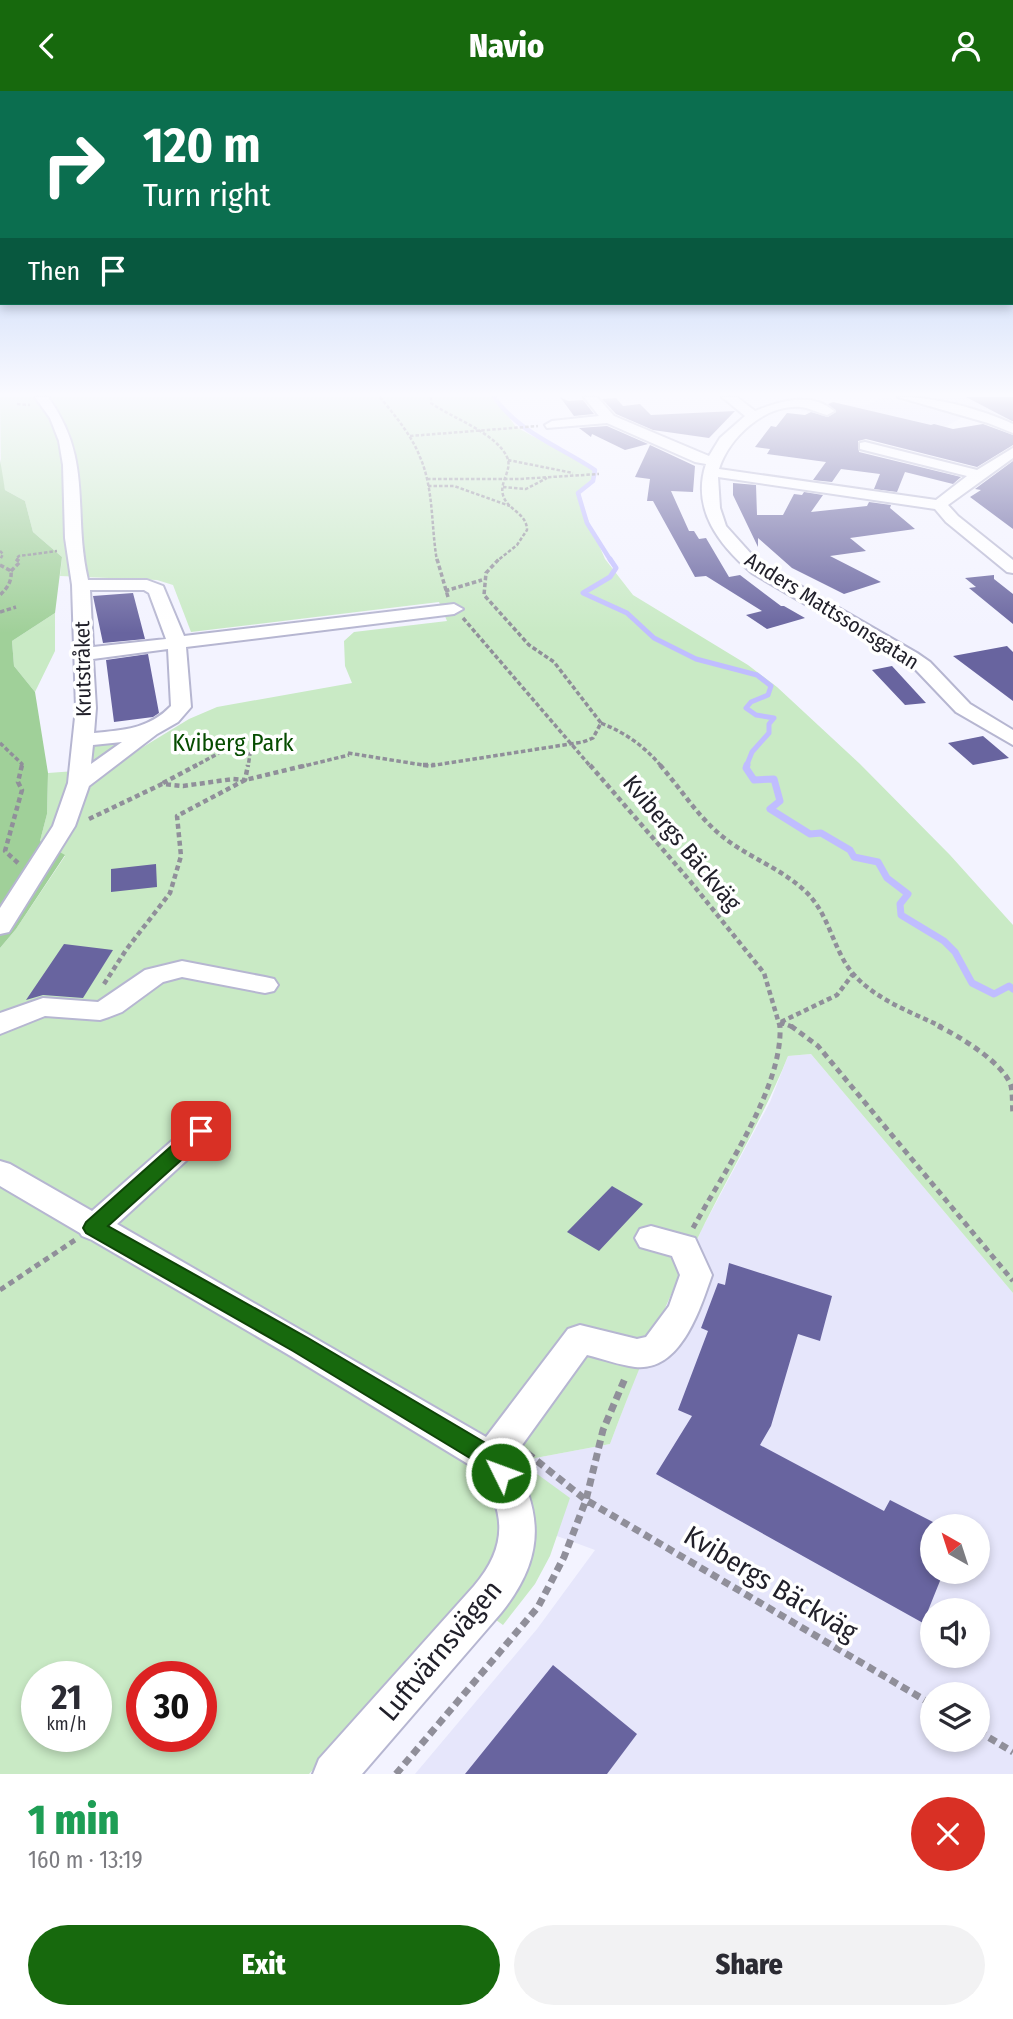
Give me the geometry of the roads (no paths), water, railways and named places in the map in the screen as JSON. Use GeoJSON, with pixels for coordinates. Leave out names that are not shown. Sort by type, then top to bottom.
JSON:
{"type":"FeatureCollection","features":[{"type":"Feature","properties":{"kind":"street","name":"Krutstråket"},"geometry":{"type":"LineString","coordinates":[[0,927],[64,826],[79,783],[86,708],[85,654],[81,585],[75,567],[75,495],[72,476]]}},
{"type":"Feature","properties":{"kind":"street","name":"Anders Mattssonsgatan"},"geometry":{"type":"LineString","coordinates":[[712,476],[710,502],[719,527],[736,551],[787,588],[923,666],[963,708],[1013,739]]}},
{"type":"Feature","properties":{"kind":"street"},"geometry":{"type":"LineString","coordinates":[[769,476],[940,505],[951,519],[1013,568]]}},
{"type":"Feature","properties":{"kind":"street"},"geometry":{"type":"LineString","coordinates":[[940,505],[945,498],[978,476]]}},
{"type":"Feature","properties":{"kind":"street"},"geometry":{"type":"LineString","coordinates":[[79,783],[172,718],[181,706],[177,643],[157,590],[147,585],[81,585]]}},
{"type":"Feature","properties":{"kind":"street"},"geometry":{"type":"LineString","coordinates":[[85,654],[454,609]]}},
{"type":"Feature","properties":{"kind":"street"},"geometry":{"type":"LineString","coordinates":[[82,740],[150,732]]}},
{"type":"Feature","properties":{"kind":"street"},"geometry":{"type":"LineString","coordinates":[[0,1025],[43,1007],[86,1012],[113,1006],[153,976],[167,971],[182,969],[217,975],[261,975]]}},
{"type":"Feature","properties":{"kind":"street"},"geometry":{"type":"LineString","coordinates":[[93,1228],[201,1131]]}},
{"type":"Feature","properties":{"kind":"street","name":"Luftvärnsvägen"},"geometry":{"type":"LineString","coordinates":[[0,1172],[93,1228],[301,1345],[491,1459],[514,1497],[518,1523],[511,1566],[488,1598],[334,1774]]}},
{"type":"Feature","properties":{"kind":"street"},"geometry":{"type":"LineString","coordinates":[[491,1459],[580,1339],[636,1353],[656,1349],[683,1312],[696,1275],[684,1247],[650,1238]]}},
{"type":"Feature","properties":{"kind":"waterway"},"geometry":{"type":"LineString","coordinates":[[594,476],[593,481],[578,493],[587,523],[611,561]]}},
{"type":"Feature","properties":{"kind":"waterway"},"geometry":{"type":"LineString","coordinates":[[610,559],[616,568],[610,577],[583,593],[627,613],[654,638],[696,659],[757,675],[771,686],[768,695],[751,702],[746,708],[756,715],[774,718],[769,724],[769,733],[752,752],[746,767]]}},
{"type":"Feature","properties":{"kind":"waterway"},"geometry":{"type":"LineString","coordinates":[[747,765],[746,768],[754,780],[774,779],[780,801],[770,809],[810,834],[821,833],[850,850],[854,857],[878,862],[887,878],[908,894],[900,904],[901,915],[944,941],[955,952],[972,983],[994,994],[1009,986],[1013,989]]}},
{"type":"Feature","properties":{"kind":"park label","name":"Kviberg Park"},"geometry":{"type":"Point","coordinates":[233,743]}}]}
